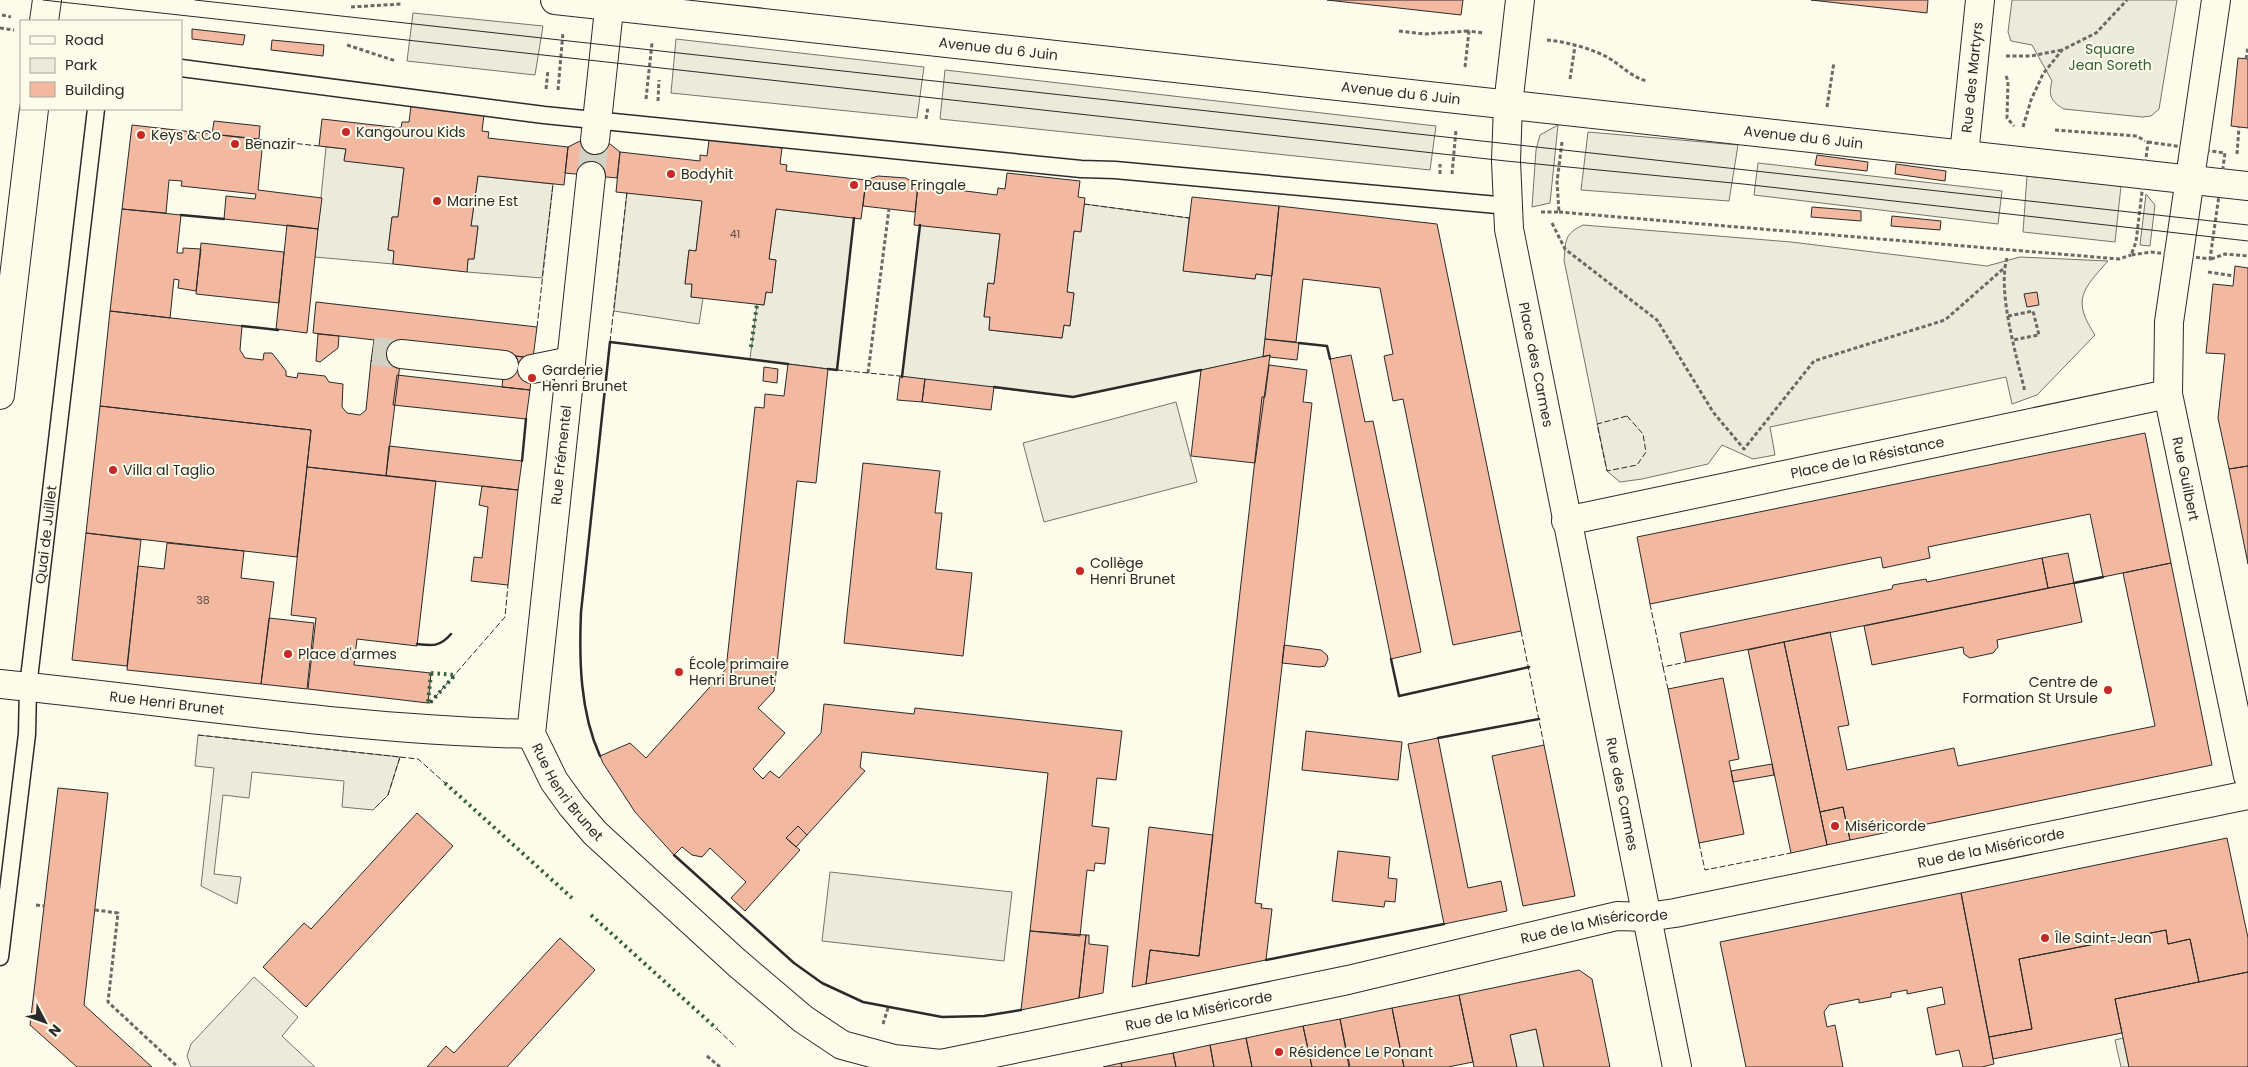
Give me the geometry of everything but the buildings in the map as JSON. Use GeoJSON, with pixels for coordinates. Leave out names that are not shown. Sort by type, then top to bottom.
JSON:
{"type":"FeatureCollection","features":[{"type":"Feature","properties":{"kind":"street"},"geometry":{"type":"LineString","coordinates":[[44,20],[47,0]]}},
{"type":"Feature","properties":{"kind":"street","name":"Avenue du 6 Juin"},"geometry":{"type":"LineString","coordinates":[[555,0],[610,3],[1508,105],[2248,186]]}},
{"type":"Feature","properties":{"kind":"street"},"geometry":{"type":"LineString","coordinates":[[1508,206],[1506,161],[1508,105],[1520,0]]}},
{"type":"Feature","properties":{"kind":"street","name":"Rue des Martyrs"},"geometry":{"type":"LineString","coordinates":[[1964,155],[1986,69],[1980,0]]}},
{"type":"Feature","properties":{"kind":"street","name":"Rue Guilbert"},"geometry":{"type":"LineString","coordinates":[[2216,0],[2169,322],[2168,394],[2248,776]]}},
{"type":"Feature","properties":{"kind":"street"},"geometry":{"type":"LineString","coordinates":[[596,130],[610,3]]}},
{"type":"Feature","properties":{"kind":"street"},"geometry":{"type":"LineString","coordinates":[[0,395],[34,110]]}},
{"type":"Feature","properties":{"kind":"street","name":"Rue Frémentel"},"geometry":{"type":"LineString","coordinates":[[531,734],[592,176]]}},
{"type":"Feature","properties":{"kind":"street","name":"Place des Carmes"},"geometry":{"type":"LineString","coordinates":[[1508,206],[1509,229],[1566,522]]}},
{"type":"Feature","properties":{"kind":"street"},"geometry":{"type":"LineString","coordinates":[[401,354],[504,365]]}},
{"type":"Feature","properties":{"kind":"street"},"geometry":{"type":"LineString","coordinates":[[532,368],[571,361]]}},
{"type":"Feature","properties":{"kind":"street","name":"Place de la Résistance"},"geometry":{"type":"LineString","coordinates":[[1566,522],[2168,394]]}},
{"type":"Feature","properties":{"kind":"street","name":"Rue des Carmes"},"geometry":{"type":"LineString","coordinates":[[1566,522],[1677,1067]]}},
{"type":"Feature","properties":{"kind":"street","name":"Rue Henri Brunet"},"geometry":{"type":"LineString","coordinates":[[0,684],[175,705],[435,731],[531,734],[554,781],[595,833],[736,962],[803,1019],[842,1045],[894,1059],[939,1065]]}},
{"type":"Feature","properties":{"kind":"street","name":"Rue de la Miséricorde"},"geometry":{"type":"LineString","coordinates":[[939,1065],[1348,980],[1617,916],[1647,917],[1702,908],[2248,795]]}},
{"type":"Feature","properties":{"kind":"lane"},"geometry":{"type":"LineString","coordinates":[[182,68],[349,91],[596,130],[1081,169],[1115,170],[1508,206]]}},
{"type":"Feature","properties":{"kind":"lane","name":"Quai de Juillet"},"geometry":{"type":"LineString","coordinates":[[0,957],[27,734],[28,686],[96,111]]}},
{"type":"Feature","properties":{"kind":"path"},"geometry":{"type":"LineString","coordinates":[[2000,56],[2032,56],[2062,50],[2096,32],[2127,0]]}},
{"type":"Feature","properties":{"kind":"path"},"geometry":{"type":"LineString","coordinates":[[351,7],[402,4]]}},
{"type":"Feature","properties":{"kind":"path"},"geometry":{"type":"LineString","coordinates":[[2,15],[14,17]]}},
{"type":"Feature","properties":{"kind":"path"},"geometry":{"type":"LineString","coordinates":[[0,28],[12,29]]}},
{"type":"Feature","properties":{"kind":"path"},"geometry":{"type":"LineString","coordinates":[[560,71],[563,31]]}},
{"type":"Feature","properties":{"kind":"path"},"geometry":{"type":"LineString","coordinates":[[1399,31],[1425,34],[1468,31],[1486,33]]}},
{"type":"Feature","properties":{"kind":"path"},"geometry":{"type":"LineString","coordinates":[[1465,68],[1468,31]]}},
{"type":"Feature","properties":{"kind":"path"},"geometry":{"type":"LineString","coordinates":[[1556,41],[1605,56],[1635,78],[1647,81]]}},
{"type":"Feature","properties":{"kind":"path"},"geometry":{"type":"LineString","coordinates":[[645,104],[652,42]]}},
{"type":"Feature","properties":{"kind":"path"},"geometry":{"type":"LineString","coordinates":[[347,45],[396,61]]}},
{"type":"Feature","properties":{"kind":"path"},"geometry":{"type":"LineString","coordinates":[[1570,83],[1575,46]]}},
{"type":"Feature","properties":{"kind":"path"},"geometry":{"type":"LineString","coordinates":[[2246,58],[2248,47]]}},
{"type":"Feature","properties":{"kind":"path"},"geometry":{"type":"LineString","coordinates":[[2023,127],[2031,100],[2039,83],[2062,50]]}},
{"type":"Feature","properties":{"kind":"path"},"geometry":{"type":"LineString","coordinates":[[1827,106],[1834,62]]}},
{"type":"Feature","properties":{"kind":"path"},"geometry":{"type":"LineString","coordinates":[[1986,69],[2005,75],[2008,81],[2008,118],[2012,126],[2032,128]]}},
{"type":"Feature","properties":{"kind":"path"},"geometry":{"type":"LineString","coordinates":[[545,99],[548,70]]}},
{"type":"Feature","properties":{"kind":"path"},"geometry":{"type":"LineString","coordinates":[[657,105],[660,80]]}},
{"type":"Feature","properties":{"kind":"path"},"geometry":{"type":"LineString","coordinates":[[926,119],[928,107]]}},
{"type":"Feature","properties":{"kind":"path"},"geometry":{"type":"LineString","coordinates":[[2236,156],[2240,127]]}},
{"type":"Feature","properties":{"kind":"path"},"geometry":{"type":"LineString","coordinates":[[1452,167],[1457,128]]}},
{"type":"Feature","properties":{"kind":"path"},"geometry":{"type":"LineString","coordinates":[[2048,129],[2137,136],[2148,142]]}},
{"type":"Feature","properties":{"kind":"path"},"geometry":{"type":"LineString","coordinates":[[1560,212],[1557,182],[1562,140]]}},
{"type":"Feature","properties":{"kind":"path"},"geometry":{"type":"LineString","coordinates":[[2131,255],[2136,242],[2140,202]]}},
{"type":"Feature","properties":{"kind":"path"},"geometry":{"type":"LineString","coordinates":[[868,373],[889,209]]}},
{"type":"Feature","properties":{"kind":"path"},"geometry":{"type":"LineString","coordinates":[[1537,212],[1560,212],[2119,259],[2151,252]]}},
{"type":"Feature","properties":{"kind":"path"},"geometry":{"type":"LineString","coordinates":[[1552,223],[1565,249],[1657,320],[1713,412],[1744,449],[1814,361],[1945,320],[2004,269]]}},
{"type":"Feature","properties":{"kind":"path"},"geometry":{"type":"LineString","coordinates":[[2210,259],[2226,254],[2248,256]]}},
{"type":"Feature","properties":{"kind":"path"},"geometry":{"type":"LineString","coordinates":[[2007,258],[2004,269],[2008,316],[2026,395]]}},
{"type":"Feature","properties":{"kind":"path"},"geometry":{"type":"LineString","coordinates":[[2205,272],[2234,276]]}},
{"type":"Feature","properties":{"kind":"path"},"geometry":{"type":"LineString","coordinates":[[2008,316],[2033,311],[2038,335],[2013,340]]}},
{"type":"Feature","properties":{"kind":"path"},"geometry":{"type":"LineString","coordinates":[[36,905],[44,906]]}},
{"type":"Feature","properties":{"kind":"path"},"geometry":{"type":"LineString","coordinates":[[95,910],[118,913],[108,1002],[178,1067]]}},
{"type":"Feature","properties":{"kind":"path"},"geometry":{"type":"LineString","coordinates":[[883,1026],[888,1008]]}},
{"type":"Feature","properties":{"kind":"path"},"geometry":{"type":"LineString","coordinates":[[707,1056],[720,1067]]}},
{"type":"Feature","properties":{"kind":"green space","name":"Square Jean Soreth"},"geometry":{"type":"Polygon","coordinates":[[[2012,0],[2177,0],[2159,109],[2151,116],[2142,117],[2064,109],[2053,101],[2050,90],[2052,81],[2032,45],[2011,41],[2008,32],[2012,0]]]}},
{"type":"Feature","properties":{"kind":"green space"},"geometry":{"type":"Polygon","coordinates":[[[413,13],[543,26],[535,75],[407,61],[413,13]]]}},
{"type":"Feature","properties":{"kind":"green space"},"geometry":{"type":"Polygon","coordinates":[[[676,39],[924,67],[917,118],[671,93],[676,39]]]}},
{"type":"Feature","properties":{"kind":"green space"},"geometry":{"type":"Polygon","coordinates":[[[945,70],[1436,126],[1430,170],[940,119],[945,70]]]}},
{"type":"Feature","properties":{"kind":"green space"},"geometry":{"type":"Polygon","coordinates":[[[1558,125],[1550,203],[1532,207],[1536,150],[1540,135],[1558,125]]]}},
{"type":"Feature","properties":{"kind":"green space"},"geometry":{"type":"Polygon","coordinates":[[[1588,132],[1738,145],[1729,201],[1581,190],[1588,132]]]}},
{"type":"Feature","properties":{"kind":"green space"},"geometry":{"type":"Polygon","coordinates":[[[326,147],[346,149],[344,160],[404,168],[398,217],[392,217],[388,250],[394,251],[393,264],[315,257],[326,147]]]}},
{"type":"Feature","properties":{"kind":"green space"},"geometry":{"type":"Polygon","coordinates":[[[1758,163],[2002,191],[1998,224],[1754,195],[1758,163]]]}},
{"type":"Feature","properties":{"kind":"green space"},"geometry":{"type":"Polygon","coordinates":[[[478,176],[553,184],[542,278],[467,272],[468,259],[474,259],[478,227],[471,226],[478,176]]]}},
{"type":"Feature","properties":{"kind":"green space"},"geometry":{"type":"Polygon","coordinates":[[[2027,176],[2121,186],[2115,242],[2023,232],[2027,176]]]}},
{"type":"Feature","properties":{"kind":"green space"},"geometry":{"type":"Polygon","coordinates":[[[627,192],[702,201],[696,251],[689,250],[685,283],[692,284],[691,297],[703,298],[699,324],[614,311],[627,192]]]}},
{"type":"Feature","properties":{"kind":"green space"},"geometry":{"type":"Polygon","coordinates":[[[2146,194],[2155,205],[2150,246],[2140,245],[2146,194]]]}},
{"type":"Feature","properties":{"kind":"green space"},"geometry":{"type":"Polygon","coordinates":[[[1084,204],[1189,218],[1184,271],[1255,279],[1256,274],[1272,276],[1263,357],[1073,397],[902,377],[920,225],[1000,234],[994,284],[988,283],[984,316],[990,317],[989,330],[1062,338],[1064,325],[1070,326],[1074,293],[1067,292],[1074,231],[1081,231],[1084,204]]]}},
{"type":"Feature","properties":{"kind":"green space"},"geometry":{"type":"Polygon","coordinates":[[[776,209],[854,218],[837,370],[750,359],[757,304],[764,305],[766,292],[772,292],[776,260],[769,259],[776,209]]]}},
{"type":"Feature","properties":{"kind":"green space"},"geometry":{"type":"Polygon","coordinates":[[[1583,225],[1791,242],[1987,266],[2020,257],[2108,261],[2086,288],[2083,296],[2084,313],[2095,335],[2037,395],[2012,404],[2006,377],[1770,427],[1775,455],[1753,459],[1722,445],[1708,464],[1620,482],[1607,471],[1564,260],[1567,238],[1572,231],[1583,225]]]}},
{"type":"Feature","properties":{"kind":"green space"},"geometry":{"type":"Polygon","coordinates":[[[1176,402],[1197,482],[1044,522],[1023,443],[1176,402]]]}},
{"type":"Feature","properties":{"kind":"green space"},"geometry":{"type":"Polygon","coordinates":[[[198,735],[400,757],[388,795],[373,810],[342,807],[344,781],[252,772],[249,798],[223,795],[214,874],[241,877],[237,904],[201,886],[214,768],[195,766],[198,735]]]}},
{"type":"Feature","properties":{"kind":"green space"},"geometry":{"type":"Polygon","coordinates":[[[830,872],[1012,892],[1004,961],[822,941],[830,872]]]}},
{"type":"Feature","properties":{"kind":"green space"},"geometry":{"type":"Polygon","coordinates":[[[254,977],[298,1017],[282,1036],[315,1067],[191,1067],[187,1056],[191,1044],[254,977]]]}},
{"type":"Feature","properties":{"kind":"green space"},"geometry":{"type":"Polygon","coordinates":[[[1536,1029],[1544,1067],[1517,1067],[1510,1035],[1536,1029]]]}},
{"type":"Feature","properties":{"kind":"green space"},"geometry":{"type":"Polygon","coordinates":[[[2123,1038],[2129,1067],[2121,1067],[2115,1040],[2123,1038]]]}},
{"type":"Feature","properties":{"kind":"tunnel"},"geometry":{"type":"LineString","coordinates":[[591,176],[595,140]]}},
{"type":"Feature","properties":{"kind":"tunnel"},"geometry":{"type":"LineString","coordinates":[[373,351],[401,354]]}},
{"type":"Feature","properties":{"kind":"tram line"},"geometry":{"type":"LineString","coordinates":[[43,0],[1506,161],[1743,184],[2248,241]]}},
{"type":"Feature","properties":{"kind":"tram line"},"geometry":{"type":"LineString","coordinates":[[195,0],[2248,225]]}},
{"type":"Feature","properties":{"kind":"hedge"},"geometry":{"type":"LineString","coordinates":[[751,347],[757,304]]}},
{"type":"Feature","properties":{"kind":"hedge"},"geometry":{"type":"LineString","coordinates":[[431,673],[455,675],[428,703],[431,673]]}},
{"type":"Feature","properties":{"kind":"hedge"},"geometry":{"type":"LineString","coordinates":[[445,783],[572,898]]}},
{"type":"Feature","properties":{"kind":"hedge"},"geometry":{"type":"LineString","coordinates":[[591,915],[717,1029]]}},
{"type":"Feature","properties":{"kind":"fence"},"geometry":{"type":"LineString","coordinates":[[263,140],[319,146]]}},
{"type":"Feature","properties":{"kind":"fence"},"geometry":{"type":"LineString","coordinates":[[537,327],[553,184]]}},
{"type":"Feature","properties":{"kind":"fence"},"geometry":{"type":"LineString","coordinates":[[610,342],[627,192]]}},
{"type":"Feature","properties":{"kind":"fence"},"geometry":{"type":"LineString","coordinates":[[1084,204],[1189,218]]}},
{"type":"Feature","properties":{"kind":"fence"},"geometry":{"type":"LineString","coordinates":[[837,370],[900,376]]}},
{"type":"Feature","properties":{"kind":"fence"},"geometry":{"type":"LineString","coordinates":[[1627,416],[1643,434],[1646,452],[1637,465],[1607,471],[1597,424],[1627,416]]}},
{"type":"Feature","properties":{"kind":"fence"},"geometry":{"type":"LineString","coordinates":[[428,703],[505,617],[508,585]]}},
{"type":"Feature","properties":{"kind":"fence"},"geometry":{"type":"LineString","coordinates":[[1650,604],[1663,667],[1686,662]]}},
{"type":"Feature","properties":{"kind":"fence"},"geometry":{"type":"LineString","coordinates":[[1521,631],[1544,745]]}},
{"type":"Feature","properties":{"kind":"fence"},"geometry":{"type":"LineString","coordinates":[[1663,667],[1668,689]]}},
{"type":"Feature","properties":{"kind":"fence"},"geometry":{"type":"LineString","coordinates":[[198,735],[400,757],[388,795],[373,810]]}},
{"type":"Feature","properties":{"kind":"fence"},"geometry":{"type":"LineString","coordinates":[[400,757],[418,759],[445,783]]}},
{"type":"Feature","properties":{"kind":"fence"},"geometry":{"type":"LineString","coordinates":[[1699,843],[1705,870],[1791,853]]}},
{"type":"Feature","properties":{"kind":"fence"},"geometry":{"type":"LineString","coordinates":[[717,1029],[736,1047]]}},
{"type":"Feature","properties":{"kind":"wall"},"geometry":{"type":"LineString","coordinates":[[181,215],[224,219]]}},
{"type":"Feature","properties":{"kind":"wall"},"geometry":{"type":"LineString","coordinates":[[828,369],[837,370],[854,218]]}},
{"type":"Feature","properties":{"kind":"wall"},"geometry":{"type":"LineString","coordinates":[[902,377],[920,225]]}},
{"type":"Feature","properties":{"kind":"wall"},"geometry":{"type":"LineString","coordinates":[[242,326],[278,330]]}},
{"type":"Feature","properties":{"kind":"wall"},"geometry":{"type":"LineString","coordinates":[[600,756],[588,722],[582,686],[580,630],[610,342],[788,364]]}},
{"type":"Feature","properties":{"kind":"wall"},"geometry":{"type":"LineString","coordinates":[[1299,343],[1327,346],[1330,359]]}},
{"type":"Feature","properties":{"kind":"wall"},"geometry":{"type":"LineString","coordinates":[[994,387],[1073,397],[1201,370]]}},
{"type":"Feature","properties":{"kind":"wall"},"geometry":{"type":"LineString","coordinates":[[522,461],[526,419]]}},
{"type":"Feature","properties":{"kind":"wall"},"geometry":{"type":"LineString","coordinates":[[2074,583],[2103,577]]}},
{"type":"Feature","properties":{"kind":"wall"},"geometry":{"type":"LineString","coordinates":[[417,644],[436,645],[451,634]]}},
{"type":"Feature","properties":{"kind":"wall"},"geometry":{"type":"LineString","coordinates":[[1391,659],[1399,696],[1529,667]]}},
{"type":"Feature","properties":{"kind":"wall"},"geometry":{"type":"LineString","coordinates":[[1438,738],[1539,719]]}},
{"type":"Feature","properties":{"kind":"wall"},"geometry":{"type":"LineString","coordinates":[[674,855],[794,963],[822,983],[863,1002],[942,1017],[984,1016],[1021,1010]]}},
{"type":"Feature","properties":{"kind":"wall"},"geometry":{"type":"LineString","coordinates":[[1266,960],[1444,924]]}},
{"type":"Feature","properties":{"kind":"place","name":"Kangourou Kids"},"geometry":{"type":"Point","coordinates":[346,132]}},
{"type":"Feature","properties":{"kind":"place","name":"Keys & Co"},"geometry":{"type":"Point","coordinates":[141,135]}},
{"type":"Feature","properties":{"kind":"place","name":"Benazir"},"geometry":{"type":"Point","coordinates":[235,144]}},
{"type":"Feature","properties":{"kind":"place","name":"Bodyhit"},"geometry":{"type":"Point","coordinates":[671,174]}},
{"type":"Feature","properties":{"kind":"place","name":"Pause Fringale"},"geometry":{"type":"Point","coordinates":[854,185]}},
{"type":"Feature","properties":{"kind":"place","name":"Marine Est"},"geometry":{"type":"Point","coordinates":[437,201]}},
{"type":"Feature","properties":{"kind":"place","name":"Garderie Henri Brunet"},"geometry":{"type":"Point","coordinates":[532,378]}},
{"type":"Feature","properties":{"kind":"place","name":"Villa al Taglio"},"geometry":{"type":"Point","coordinates":[113,470]}},
{"type":"Feature","properties":{"kind":"place","name":"Collège Henri Brunet"},"geometry":{"type":"Point","coordinates":[1080,571]}},
{"type":"Feature","properties":{"kind":"place","name":"Place d'armes"},"geometry":{"type":"Point","coordinates":[288,654]}},
{"type":"Feature","properties":{"kind":"place","name":"École primaire Henri Brunet"},"geometry":{"type":"Point","coordinates":[679,672]}},
{"type":"Feature","properties":{"kind":"place","name":"Centre de Formation St Ursule"},"geometry":{"type":"Point","coordinates":[2108,690]}},
{"type":"Feature","properties":{"kind":"place","name":"Miséricorde"},"geometry":{"type":"Point","coordinates":[1835,826]}},
{"type":"Feature","properties":{"kind":"place","name":"Île Saint-Jean"},"geometry":{"type":"Point","coordinates":[2045,938]}},
{"type":"Feature","properties":{"kind":"place","name":"Résidence Le Ponant"},"geometry":{"type":"Point","coordinates":[1279,1052]}}]}
